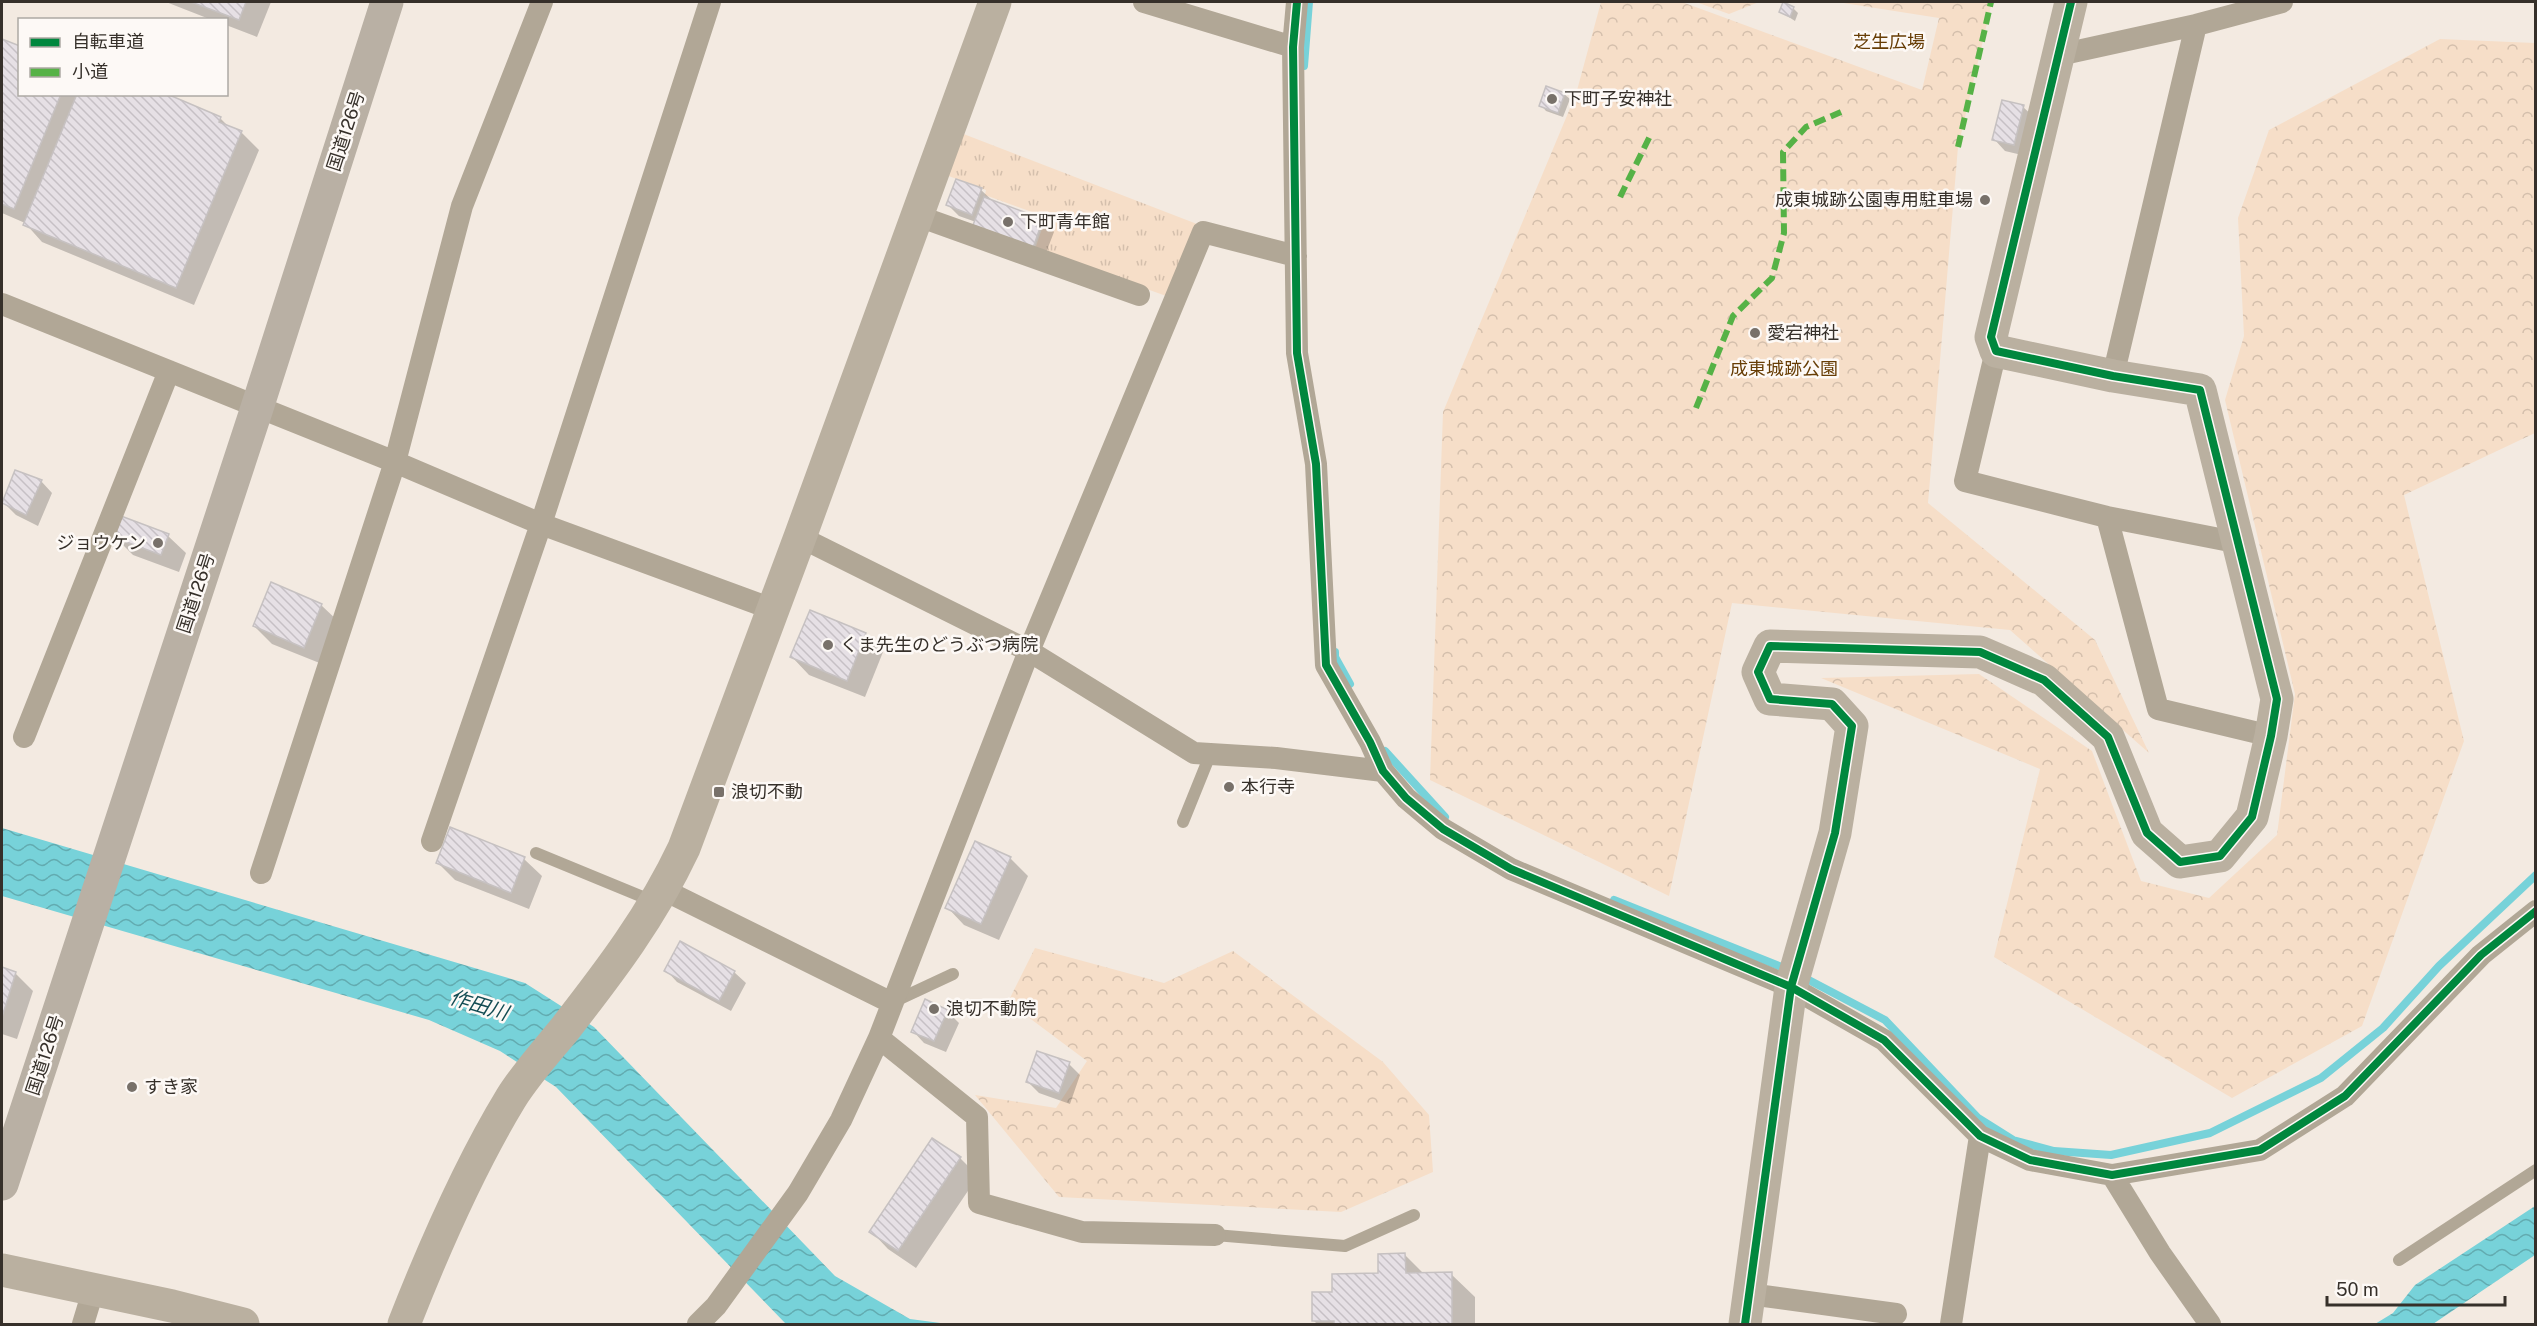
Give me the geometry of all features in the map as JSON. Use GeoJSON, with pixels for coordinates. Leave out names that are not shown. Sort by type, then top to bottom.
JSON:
{"type":"FeatureCollection","features":[{"type":"Feature","properties":{"kind":"highway","name":"国道126号"},"geometry":{"type":"LineString","coordinates":[[2,1184],[10,1130],[77,956],[257,408],[387,2]]}},
{"type":"Feature","properties":{"kind":"street"},"geometry":{"type":"LineString","coordinates":[[261,873],[394,462],[462,206],[542,2]]}},
{"type":"Feature","properties":{"kind":"street"},"geometry":{"type":"LineString","coordinates":[[432,841],[541,524],[710,2]]}},
{"type":"Feature","properties":{"kind":"street"},"geometry":{"type":"LineString","coordinates":[[404,1324],[461,1194],[512,1098],[633,938],[660,896],[684,848],[995,2]]}},
{"type":"Feature","properties":{"kind":"street"},"geometry":{"type":"LineString","coordinates":[[1144,2],[1293,47]]}},
{"type":"Feature","properties":{"kind":"street"},"geometry":{"type":"LineString","coordinates":[[1297,2],[1293,47],[1297,353],[1316,464],[1326,665],[1370,742],[1383,771],[1406,798],[1443,829],[1511,869],[1794,978],[1884,1040],[1980,1136],[2030,1160],[2112,1175],[2260,1150],[2345,1095],[2481,955],[2535,911]]}},
{"type":"Feature","properties":{"kind":"street"},"geometry":{"type":"LineString","coordinates":[[2071,2],[1991,337],[1996,351],[1965,481],[2107,517],[2240,543]]}},
{"type":"Feature","properties":{"kind":"street"},"geometry":{"type":"LineString","coordinates":[[2059,55],[2196,25],[2282,2]]}},
{"type":"Feature","properties":{"kind":"street"},"geometry":{"type":"LineString","coordinates":[[2113,376],[2196,25]]}},
{"type":"Feature","properties":{"kind":"street"},"geometry":{"type":"LineString","coordinates":[[918,216],[1139,295]]}},
{"type":"Feature","properties":{"kind":"street"},"geometry":{"type":"LineString","coordinates":[[698,1324],[716,1306],[798,1193],[841,1120],[879,1038],[1029,651],[1203,232],[1296,256]]}},
{"type":"Feature","properties":{"kind":"street"},"geometry":{"type":"LineString","coordinates":[[2,304],[394,462],[541,524],[772,609]]}},
{"type":"Feature","properties":{"kind":"street"},"geometry":{"type":"LineString","coordinates":[[1896,1314],[1747,1309],[1794,978],[1835,833],[1852,726],[1832,704],[1770,699],[1758,672],[1770,646],[1980,652],[2044,680],[2108,737],[2147,833],[2180,862],[2220,856],[2252,817],[2277,699],[2240,543],[2200,390],[2113,376],[1996,351]]}},
{"type":"Feature","properties":{"kind":"street"},"geometry":{"type":"LineString","coordinates":[[24,737],[169,371]]}},
{"type":"Feature","properties":{"kind":"street"},"geometry":{"type":"LineString","coordinates":[[2107,517],[2158,709],[2271,736]]}},
{"type":"Feature","properties":{"kind":"street"},"geometry":{"type":"LineString","coordinates":[[800,537],[1029,651],[1194,753],[1276,758],[1383,771]]}},
{"type":"Feature","properties":{"kind":"street"},"geometry":{"type":"LineString","coordinates":[[660,896],[892,1003]]}},
{"type":"Feature","properties":{"kind":"street"},"geometry":{"type":"LineString","coordinates":[[879,1038],[977,1117],[979,1203],[1082,1232],[1215,1235]]}},
{"type":"Feature","properties":{"kind":"street"},"geometry":{"type":"LineString","coordinates":[[1951,1324],[1980,1136]]}},
{"type":"Feature","properties":{"kind":"street"},"geometry":{"type":"LineString","coordinates":[[2112,1175],[2160,1253],[2210,1324]]}},
{"type":"Feature","properties":{"kind":"street"},"geometry":{"type":"LineString","coordinates":[[2,1270],[172,1306],[243,1324]]}},
{"type":"Feature","properties":{"kind":"street"},"geometry":{"type":"LineString","coordinates":[[83,1324],[93,1291]]}},
{"type":"Feature","properties":{"kind":"lane"},"geometry":{"type":"LineString","coordinates":[[1183,822],[1210,755]]}},
{"type":"Feature","properties":{"kind":"lane"},"geometry":{"type":"LineString","coordinates":[[536,853],[660,896]]}},
{"type":"Feature","properties":{"kind":"lane"},"geometry":{"type":"LineString","coordinates":[[892,1003],[953,974]]}},
{"type":"Feature","properties":{"kind":"lane"},"geometry":{"type":"LineString","coordinates":[[2400,1260],[2535,1170]]}},
{"type":"Feature","properties":{"kind":"lane"},"geometry":{"type":"LineString","coordinates":[[1215,1235],[1345,1246],[1414,1215]]}},
{"type":"Feature","properties":{"kind":"green space","name":"成東城跡公園"},"geometry":{"type":"Polygon","coordinates":[[[1601,2],[1682,2],[1922,90],[1939,18],[1837,2],[1992,2],[1958,147],[1928,503],[2095,640],[2149,753],[2010,630],[1732,603],[1669,896],[1430,780],[1443,412],[1576,94],[1601,2]]]}},
{"type":"Feature","properties":{"kind":"green space"},"geometry":{"type":"Polygon","coordinates":[[[1696,2],[1759,2],[1729,14],[1696,2]]]}},
{"type":"Feature","properties":{"kind":"green space"},"geometry":{"type":"Polygon","coordinates":[[[2440,39],[2535,43],[2535,433],[2404,495],[2464,741],[2362,1026],[2232,1098],[1994,957],[2040,769],[1821,678],[1979,674],[2092,751],[2141,881],[2209,898],[2277,835],[2295,694],[2225,400],[2244,336],[2238,218],[2269,130],[2440,39]]]}},
{"type":"Feature","properties":{"kind":"green space"},"geometry":{"type":"Polygon","coordinates":[[[961,133],[1197,224],[1169,297],[1035,249],[1046,217],[985,195],[986,190],[946,175],[961,133]]]}},
{"type":"Feature","properties":{"kind":"green space"},"geometry":{"type":"Polygon","coordinates":[[[1035,948],[1164,983],[1233,951],[1383,1062],[1429,1115],[1433,1172],[1341,1212],[1059,1197],[975,1095],[1056,1108],[1087,1061],[1008,1002],[1035,948]]]}},
{"type":"Feature","properties":{"kind":"water","name":"作田川"},"geometry":{"type":"Polygon","coordinates":[[[2,828],[525,983],[594,1027],[835,1276],[910,1319],[948,1324],[786,1324],[556,1087],[500,1051],[429,1020],[2,896],[2,828]]]}},
{"type":"Feature","properties":{"kind":"water"},"geometry":{"type":"Polygon","coordinates":[[[2535,1206],[2535,1255],[2433,1324],[2375,1324],[2393,1313],[2415,1285],[2535,1206]]]}},
{"type":"Feature","properties":{"kind":"building"},"geometry":{"type":"Polygon","coordinates":[[[191,2],[246,2],[239,20],[191,2]]]}},
{"type":"Feature","properties":{"kind":"building"},"geometry":{"type":"Polygon","coordinates":[[[1783,2],[1794,7],[1790,17],[1779,12],[1783,2]]]}},
{"type":"Feature","properties":{"kind":"building"},"geometry":{"type":"Polygon","coordinates":[[[2,39],[18,45],[18,96],[60,96],[14,209],[2,204],[2,39]]]}},
{"type":"Feature","properties":{"kind":"building","name":"下町子安神社"},"geometry":{"type":"Polygon","coordinates":[[[1546,86],[1565,93],[1558,113],[1539,106],[1546,86]]]}},
{"type":"Feature","properties":{"kind":"building"},"geometry":{"type":"Polygon","coordinates":[[[76,96],[172,96],[221,117],[219,122],[242,131],[176,288],[23,225],[76,96]]]}},
{"type":"Feature","properties":{"kind":"building"},"geometry":{"type":"Polygon","coordinates":[[[2002,100],[2024,105],[2014,145],[1992,140],[2002,100]]]}},
{"type":"Feature","properties":{"kind":"building"},"geometry":{"type":"Polygon","coordinates":[[[956,179],[982,188],[972,215],[946,205],[956,179]]]}},
{"type":"Feature","properties":{"kind":"building","name":"下町青年館"},"geometry":{"type":"Polygon","coordinates":[[[984,197],[1043,219],[1033,248],[973,225],[984,197]]]}},
{"type":"Feature","properties":{"kind":"building"},"geometry":{"type":"Polygon","coordinates":[[[15,470],[42,480],[26,515],[2,503],[15,470]]]}},
{"type":"Feature","properties":{"kind":"building"},"geometry":{"type":"Polygon","coordinates":[[[121,516],[169,534],[161,555],[113,537],[121,516]]]}},
{"type":"Feature","properties":{"kind":"building"},"geometry":{"type":"Polygon","coordinates":[[[271,582],[322,604],[304,648],[253,626],[271,582]]]}},
{"type":"Feature","properties":{"kind":"building","name":"くま先生のどうぶつ病院"},"geometry":{"type":"Polygon","coordinates":[[[810,610],[866,633],[847,681],[790,657],[810,610]]]}},
{"type":"Feature","properties":{"kind":"building"},"geometry":{"type":"Polygon","coordinates":[[[450,827],[525,857],[511,893],[436,863],[450,827]]]}},
{"type":"Feature","properties":{"kind":"building"},"geometry":{"type":"Polygon","coordinates":[[[975,841],[1011,857],[981,924],[945,908],[975,841]]]}},
{"type":"Feature","properties":{"kind":"building"},"geometry":{"type":"Polygon","coordinates":[[[680,941],[735,971],[719,1001],[664,971],[680,941]]]}},
{"type":"Feature","properties":{"kind":"building"},"geometry":{"type":"Polygon","coordinates":[[[2,967],[16,972],[2,1017],[2,967]]]}},
{"type":"Feature","properties":{"kind":"building"},"geometry":{"type":"Polygon","coordinates":[[[925,999],[948,1010],[934,1041],[911,1032],[925,999]]]}},
{"type":"Feature","properties":{"kind":"building"},"geometry":{"type":"Polygon","coordinates":[[[1037,1051],[1070,1062],[1059,1093],[1026,1082],[1037,1051]]]}},
{"type":"Feature","properties":{"kind":"building"},"geometry":{"type":"Polygon","coordinates":[[[932,1138],[961,1157],[898,1251],[869,1232],[932,1138]]]}},
{"type":"Feature","properties":{"kind":"building"},"geometry":{"type":"Polygon","coordinates":[[[1405,1253],[1406,1273],[1452,1272],[1452,1324],[1334,1324],[1334,1321],[1312,1321],[1312,1292],[1332,1292],[1332,1274],[1378,1273],[1378,1254],[1405,1253]]]}},
{"type":"Feature","properties":{"kind":"waterway"},"geometry":{"type":"LineString","coordinates":[[1304,66],[1309,2]]}},
{"type":"Feature","properties":{"kind":"waterway"},"geometry":{"type":"LineString","coordinates":[[1335,652],[1335,657],[1350,684]]}},
{"type":"Feature","properties":{"kind":"waterway"},"geometry":{"type":"LineString","coordinates":[[1385,751],[1445,817]]}},
{"type":"Feature","properties":{"kind":"waterway"},"geometry":{"type":"LineString","coordinates":[[1803,977],[1885,1020],[1978,1118],[2013,1140],[2054,1151],[2111,1155],[2210,1133],[2321,1078],[2383,1028],[2439,966],[2536,875]]}},
{"type":"Feature","properties":{"kind":"waterway"},"geometry":{"type":"LineString","coordinates":[[1614,900],[1789,970]]}},
{"type":"Feature","properties":{"kind":"marked path"},"geometry":{"type":"LineString","coordinates":[[1958,147],[1991,2]]}},
{"type":"Feature","properties":{"kind":"marked path"},"geometry":{"type":"LineString","coordinates":[[1696,408],[1733,316],[1772,278],[1784,233],[1783,152],[1806,127],[1841,112]]}},
{"type":"Feature","properties":{"kind":"marked path"},"geometry":{"type":"LineString","coordinates":[[1620,197],[1651,134]]}},
{"type":"Feature","properties":{"kind":"cycle path"},"geometry":{"type":"LineString","coordinates":[[1297,2],[1293,47],[1297,353],[1316,464],[1326,665],[1370,742],[1383,771],[1406,798],[1443,829],[1511,869],[1791,987],[1884,1040],[1980,1136],[2030,1160],[2112,1175],[2260,1150],[2345,1096],[2481,955],[2536,911]]}},
{"type":"Feature","properties":{"kind":"cycle path"},"geometry":{"type":"LineString","coordinates":[[1745,1324],[1791,987],[1835,833],[1852,726],[1832,704],[1770,699],[1758,672],[1770,646],[1980,652],[2044,680],[2108,737],[2147,833],[2180,862],[2220,856],[2252,817],[2277,699],[2200,390],[2113,376],[1996,351],[1991,337],[2071,2]]}},
{"type":"Feature","properties":{"kind":"place","name":"下町子安神社"},"geometry":{"type":"Point","coordinates":[1552,99]}},
{"type":"Feature","properties":{"kind":"place","name":"成東城跡公園専用駐車場"},"geometry":{"type":"Point","coordinates":[1985,200]}},
{"type":"Feature","properties":{"kind":"place","name":"下町青年館"},"geometry":{"type":"Point","coordinates":[1008,222]}},
{"type":"Feature","properties":{"kind":"place","name":"愛宕神社"},"geometry":{"type":"Point","coordinates":[1755,333]}},
{"type":"Feature","properties":{"kind":"place","name":"ジョウケン"},"geometry":{"type":"Point","coordinates":[158,543]}},
{"type":"Feature","properties":{"kind":"place","name":"くま先生のどうぶつ病院"},"geometry":{"type":"Point","coordinates":[828,645]}},
{"type":"Feature","properties":{"kind":"place","name":"本行寺"},"geometry":{"type":"Point","coordinates":[1229,787]}},
{"type":"Feature","properties":{"kind":"place","name":"浪切不動"},"geometry":{"type":"Point","coordinates":[719,792]}},
{"type":"Feature","properties":{"kind":"place","name":"浪切不動院"},"geometry":{"type":"Point","coordinates":[934,1009]}},
{"type":"Feature","properties":{"kind":"place","name":"すき家"},"geometry":{"type":"Point","coordinates":[132,1087]}},
{"type":"Feature","properties":{"kind":"park label","name":"芝生広場"},"geometry":{"type":"Point","coordinates":[1889,42]}}]}
